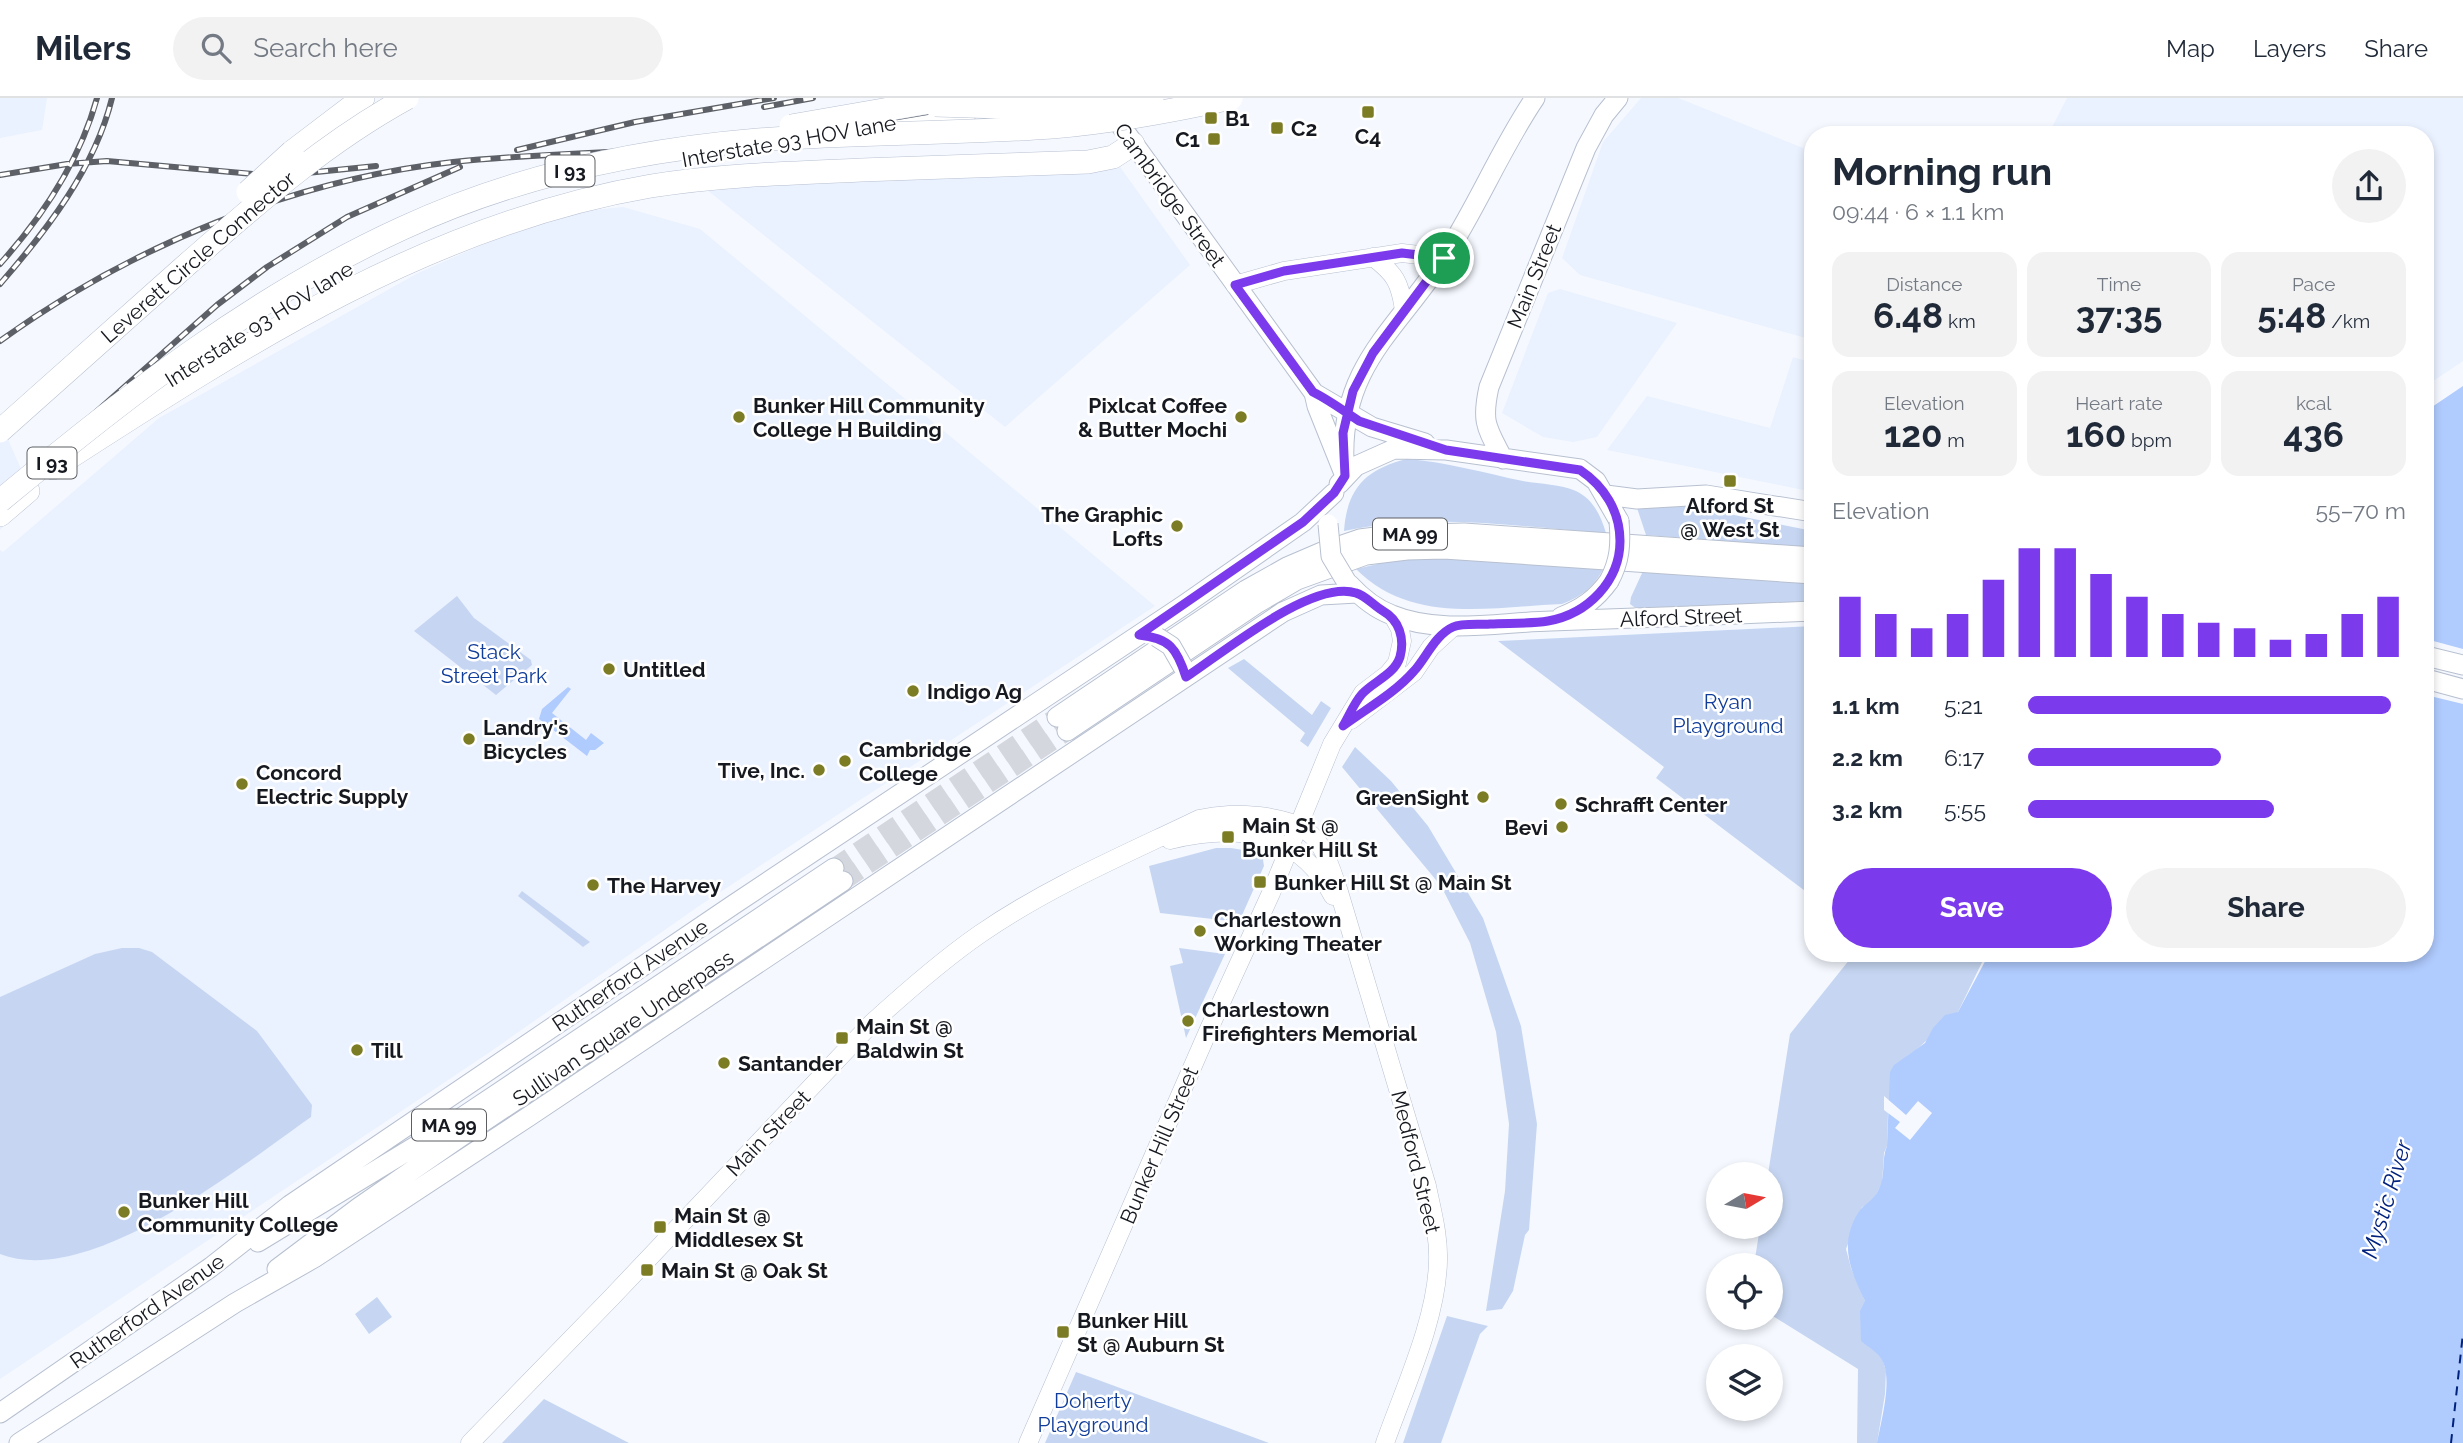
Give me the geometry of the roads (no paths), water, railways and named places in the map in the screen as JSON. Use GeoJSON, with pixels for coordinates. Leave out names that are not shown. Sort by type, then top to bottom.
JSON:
{"type":"FeatureCollection","features":[{"type":"Feature","properties":{"kind":"highway","name":"Leverett Circle Connector"},"geometry":{"type":"LineString","coordinates":[[0,416],[292,152],[363,98]]}},
{"type":"Feature","properties":{"kind":"highway","name":"Leverett Circle Connector"},"geometry":{"type":"LineString","coordinates":[[0,431],[303,165],[356,127],[407,98]]}},
{"type":"Feature","properties":{"kind":"highway"},"geometry":{"type":"LineString","coordinates":[[869,98],[943,106],[1033,108],[1153,98]]}},
{"type":"Feature","properties":{"kind":"highway","name":"I 93"},"geometry":{"type":"LineString","coordinates":[[0,499],[114,403],[223,325],[324,262],[404,222],[489,190],[598,160],[953,98]]}},
{"type":"Feature","properties":{"kind":"highway","name":"Interstate 93 HOV lane"},"geometry":{"type":"LineString","coordinates":[[0,515],[104,429],[219,345],[292,298],[369,255],[451,218],[537,190],[621,170],[1045,98]]}},
{"type":"Feature","properties":{"kind":"highway","name":"I 93"},"geometry":{"type":"LineString","coordinates":[[0,499],[126,399],[258,307],[326,266],[375,241],[437,213],[490,194],[578,169],[670,150],[803,137],[1054,127],[1145,115],[1231,98]]}},
{"type":"Feature","properties":{"kind":"highway"},"geometry":{"type":"LineString","coordinates":[[0,499],[183,384],[303,313],[432,251],[517,219],[604,196],[697,180],[786,173],[1088,162],[1113,157],[1129,139]]}},
{"type":"Feature","properties":{"kind":"highway","name":"I 93"},"geometry":{"type":"LineString","coordinates":[[0,499],[104,429]]}},
{"type":"Feature","properties":{"kind":"main road","name":"Cambridge Street"},"geometry":{"type":"LineString","coordinates":[[1101,98],[1314,393],[1345,476]]}},
{"type":"Feature","properties":{"kind":"main road"},"geometry":{"type":"LineString","coordinates":[[1345,476],[1343,433],[1347,413],[1362,373],[1373,353],[1444,258],[1535,98]]}},
{"type":"Feature","properties":{"kind":"main road","name":"Main Street"},"geometry":{"type":"LineString","coordinates":[[1503,460],[1485,425],[1489,387],[1587,148],[1604,115],[1618,98]]}},
{"type":"Feature","properties":{"kind":"main road"},"geometry":{"type":"LineString","coordinates":[[1235,285],[1284,271],[1402,253],[1444,258]]}},
{"type":"Feature","properties":{"kind":"main road"},"geometry":{"type":"LineString","coordinates":[[1373,257],[1394,273],[1404,310]]}},
{"type":"Feature","properties":{"kind":"main road","name":"Cambridge Street"},"geometry":{"type":"LineString","coordinates":[[1314,393],[1371,427],[1446,450]]}},
{"type":"Feature","properties":{"kind":"main road","name":"Alford Street"},"geometry":{"type":"LineString","coordinates":[[1550,621],[1580,610],[1596,597],[1609,582],[1617,566],[1620,552],[1619,522],[1596,481],[1580,470],[1446,450],[1394,449],[1370,459],[1345,476],[1334,493],[1328,524],[1332,556],[1351,587],[1393,616],[1453,626],[1804,611]]}},
{"type":"Feature","properties":{"kind":"main road","name":"Rutherford Avenue"},"geometry":{"type":"LineString","coordinates":[[0,1412],[211,1267],[290,1205],[733,905],[1148,636],[1303,522],[1334,493]]}},
{"type":"Feature","properties":{"kind":"main road"},"geometry":{"type":"LineString","coordinates":[[1606,495],[1637,499],[1706,495],[1804,511]]}},
{"type":"Feature","properties":{"kind":"main road","name":"MA 99"},"geometry":{"type":"LineString","coordinates":[[1804,556],[1464,533],[1391,535],[1360,539],[1287,566],[1246,590],[1062,724],[1297,580],[1366,555],[1444,549],[1804,573]]}},
{"type":"Feature","properties":{"kind":"main road","name":"Rutherford Avenue"},"geometry":{"type":"LineString","coordinates":[[61,1416],[235,1303],[314,1258],[517,1125],[1184,672],[1301,602],[1351,587]]}},
{"type":"Feature","properties":{"kind":"main road"},"geometry":{"type":"LineString","coordinates":[[1290,848],[1332,744],[1363,693],[1388,674],[1397,663],[1402,641],[1400,629],[1393,616]]}},
{"type":"Feature","properties":{"kind":"main road"},"geometry":{"type":"LineString","coordinates":[[1343,726],[1414,672],[1431,647],[1453,626]]}},
{"type":"Feature","properties":{"kind":"main road"},"geometry":{"type":"LineString","coordinates":[[1148,636],[1171,646],[1184,672]]}},
{"type":"Feature","properties":{"kind":"main road"},"geometry":{"type":"LineString","coordinates":[[2434,658],[2463,665]]}},
{"type":"Feature","properties":{"kind":"main road"},"geometry":{"type":"LineString","coordinates":[[2434,681],[2463,688]]}},
{"type":"Feature","properties":{"kind":"main road","name":"Main Street"},"geometry":{"type":"LineString","coordinates":[[470,1443],[872,1023],[906,991],[978,935],[1093,868],[1199,819],[1236,814],[1283,819],[1298,824]]}},
{"type":"Feature","properties":{"kind":"main road","name":"Medford Street"},"geometry":{"type":"LineString","coordinates":[[1298,824],[1309,831],[1326,857],[1336,883],[1427,1186],[1438,1259],[1437,1282],[1425,1329],[1385,1443]]}},
{"type":"Feature","properties":{"kind":"main road","name":"Main Street"},"geometry":{"type":"LineString","coordinates":[[1139,848],[1188,836],[1231,832],[1270,839],[1290,848]]}},
{"type":"Feature","properties":{"kind":"main road","name":"Medford Street"},"geometry":{"type":"LineString","coordinates":[[1290,848],[1319,874],[1346,921]]}},
{"type":"Feature","properties":{"kind":"main road","name":"Bunker Hill Street"},"geometry":{"type":"LineString","coordinates":[[1028,1443],[1290,848]]}},
{"type":"Feature","properties":{"kind":"main road","name":"Sullivan Square Underpass"},"geometry":{"type":"LineString","coordinates":[[211,1267],[300,1218],[452,1124],[839,874],[358,1208],[302,1248],[235,1303]]}},
{"type":"Feature","properties":{"kind":"main road"},"geometry":{"type":"LineString","coordinates":[[29,1443],[61,1416]]}},
{"type":"Feature","properties":{"kind":"main road","name":"MA 99"},"geometry":{"type":"LineString","coordinates":[[19,1443],[61,1416]]}},
{"type":"Feature","properties":{"kind":"water","name":"Mystic River"},"geometry":{"type":"Polygon","coordinates":[[[2463,386],[2463,1443],[1877,1443],[1885,1401],[1885,1368],[1878,1355],[1861,1341],[1860,1311],[1865,1301],[1851,1268],[1849,1235],[1858,1213],[1874,1197],[1881,1184],[1887,1146],[1890,1072],[1894,1065],[1925,1043],[1933,1028],[1945,1015],[1958,1012],[1985,962],[2434,962],[2434,406],[2463,386]]]}},
{"type":"Feature","properties":{"kind":"water"},"geometry":{"type":"Polygon","coordinates":[[[568,687],[571,689],[552,713],[586,740],[591,733],[604,743],[595,750],[590,750],[587,756],[539,719],[542,709],[568,687]]]}},
{"type":"Feature","properties":{"kind":"tunnel"},"geometry":{"type":"LineString","coordinates":[[834,868],[1057,717]]}},
{"type":"Feature","properties":{"kind":"tunnel"},"geometry":{"type":"LineString","coordinates":[[843,881],[1067,731]]}},
{"type":"Feature","properties":{"kind":"railway"},"geometry":{"type":"LineString","coordinates":[[0,264],[31,227],[58,186],[81,143],[97,98]]}},
{"type":"Feature","properties":{"kind":"railway"},"geometry":{"type":"LineString","coordinates":[[0,284],[52,220],[67,197],[94,149],[112,98]]}},
{"type":"Feature","properties":{"kind":"railway"},"geometry":{"type":"LineString","coordinates":[[517,150],[635,122],[774,98]]}},
{"type":"Feature","properties":{"kind":"railway"},"geometry":{"type":"LineString","coordinates":[[764,107],[813,98]]}},
{"type":"Feature","properties":{"kind":"railway"},"geometry":{"type":"LineString","coordinates":[[0,341],[104,275],[159,247],[274,201],[333,184],[453,162],[755,142],[1010,98]]}},
{"type":"Feature","properties":{"kind":"railway"},"geometry":{"type":"LineString","coordinates":[[0,175],[67,164],[107,161],[277,176],[376,166]]}},
{"type":"Feature","properties":{"kind":"railway"},"geometry":{"type":"LineString","coordinates":[[0,497],[217,305],[267,267],[347,217],[460,167]]}},
{"type":"Feature","properties":{"kind":"place","name":"C4"},"geometry":{"type":"Point","coordinates":[1368,112]}},
{"type":"Feature","properties":{"kind":"place","name":"B1"},"geometry":{"type":"Point","coordinates":[1211,118]}},
{"type":"Feature","properties":{"kind":"place","name":"C2"},"geometry":{"type":"Point","coordinates":[1277,128]}},
{"type":"Feature","properties":{"kind":"place","name":"C1"},"geometry":{"type":"Point","coordinates":[1214,139]}},
{"type":"Feature","properties":{"kind":"place","name":"Bunker Hill Community College H Building"},"geometry":{"type":"Point","coordinates":[739,417]}},
{"type":"Feature","properties":{"kind":"place","name":"Pixlcat Coffee & Butter Mochi"},"geometry":{"type":"Point","coordinates":[1241,417]}},
{"type":"Feature","properties":{"kind":"place","name":"Alford St @ West St"},"geometry":{"type":"Point","coordinates":[1730,481]}},
{"type":"Feature","properties":{"kind":"place","name":"The Graphic Lofts"},"geometry":{"type":"Point","coordinates":[1177,526]}},
{"type":"Feature","properties":{"kind":"place","name":"Untitled"},"geometry":{"type":"Point","coordinates":[609,669]}},
{"type":"Feature","properties":{"kind":"place","name":"Indigo Ag"},"geometry":{"type":"Point","coordinates":[913,691]}},
{"type":"Feature","properties":{"kind":"place","name":"Landry's Bicycles"},"geometry":{"type":"Point","coordinates":[469,739]}},
{"type":"Feature","properties":{"kind":"place","name":"Cambridge College"},"geometry":{"type":"Point","coordinates":[845,761]}},
{"type":"Feature","properties":{"kind":"place","name":"Tive, Inc."},"geometry":{"type":"Point","coordinates":[819,770]}},
{"type":"Feature","properties":{"kind":"place","name":"Concord Electric Supply"},"geometry":{"type":"Point","coordinates":[242,784]}},
{"type":"Feature","properties":{"kind":"place","name":"GreenSight"},"geometry":{"type":"Point","coordinates":[1483,797]}},
{"type":"Feature","properties":{"kind":"place","name":"Schrafft Center"},"geometry":{"type":"Point","coordinates":[1561,804]}},
{"type":"Feature","properties":{"kind":"place","name":"Bevi"},"geometry":{"type":"Point","coordinates":[1562,827]}},
{"type":"Feature","properties":{"kind":"place","name":"Main St @ Bunker Hill St"},"geometry":{"type":"Point","coordinates":[1228,837]}},
{"type":"Feature","properties":{"kind":"place","name":"Bunker Hill St @ Main St"},"geometry":{"type":"Point","coordinates":[1260,882]}},
{"type":"Feature","properties":{"kind":"place","name":"The Harvey"},"geometry":{"type":"Point","coordinates":[593,885]}},
{"type":"Feature","properties":{"kind":"place","name":"Charlestown Working Theater"},"geometry":{"type":"Point","coordinates":[1200,931]}},
{"type":"Feature","properties":{"kind":"place","name":"Charlestown Firefighters Memorial"},"geometry":{"type":"Point","coordinates":[1188,1021]}},
{"type":"Feature","properties":{"kind":"place","name":"Main St @ Baldwin St"},"geometry":{"type":"Point","coordinates":[842,1038]}},
{"type":"Feature","properties":{"kind":"place","name":"Till"},"geometry":{"type":"Point","coordinates":[357,1050]}},
{"type":"Feature","properties":{"kind":"place","name":"Santander"},"geometry":{"type":"Point","coordinates":[724,1063]}},
{"type":"Feature","properties":{"kind":"place","name":"Bunker Hill Community College"},"geometry":{"type":"Point","coordinates":[124,1212]}},
{"type":"Feature","properties":{"kind":"place","name":"Main St @ Middlesex St"},"geometry":{"type":"Point","coordinates":[660,1227]}},
{"type":"Feature","properties":{"kind":"place","name":"Main St @ Oak St"},"geometry":{"type":"Point","coordinates":[647,1270]}},
{"type":"Feature","properties":{"kind":"place","name":"Bunker Hill St @ Auburn St"},"geometry":{"type":"Point","coordinates":[1063,1332]}},
{"type":"Feature","properties":{"kind":"park label","name":"Stack Street Park"},"geometry":{"type":"Point","coordinates":[494,663]}},
{"type":"Feature","properties":{"kind":"park label","name":"Ryan Playground"},"geometry":{"type":"Point","coordinates":[1728,713]}},
{"type":"Feature","properties":{"kind":"park label","name":"Doherty Playground"},"geometry":{"type":"Point","coordinates":[1093,1412]}}]}
